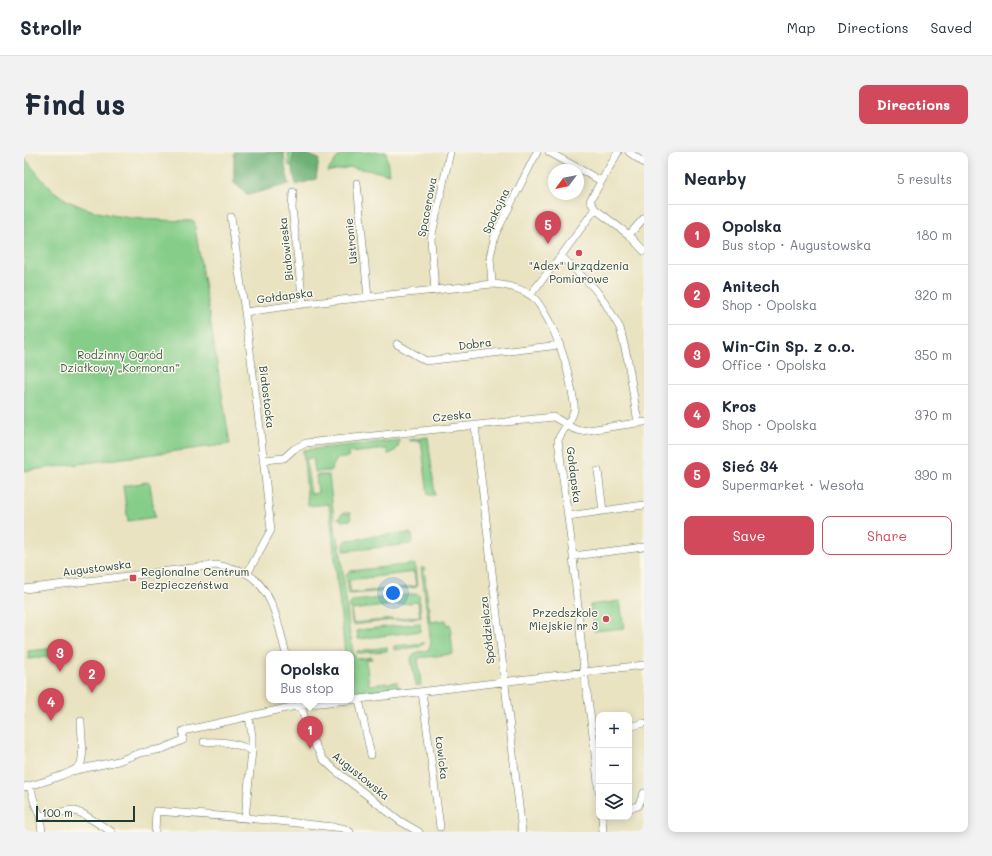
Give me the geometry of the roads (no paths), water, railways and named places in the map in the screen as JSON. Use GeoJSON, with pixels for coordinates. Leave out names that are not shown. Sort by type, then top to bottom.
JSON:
{"type":"FeatureCollection","features":[{"type":"Feature","properties":{"kind":"street","name":"Spacerowa"},"geometry":{"type":"LineString","coordinates":[[435,291],[431,239],[450,152]]}},
{"type":"Feature","properties":{"kind":"street","name":"Spokojna"},"geometry":{"type":"LineString","coordinates":[[492,284],[490,257],[495,235],[537,152]]}},
{"type":"Feature","properties":{"kind":"street"},"geometry":{"type":"LineString","coordinates":[[549,152],[601,181]]}},
{"type":"Feature","properties":{"kind":"street"},"geometry":{"type":"LineString","coordinates":[[618,152],[590,201],[595,209],[629,235],[644,251]]}},
{"type":"Feature","properties":{"kind":"street"},"geometry":{"type":"LineString","coordinates":[[629,152],[644,163]]}},
{"type":"Feature","properties":{"kind":"street","name":"Ustronie"},"geometry":{"type":"LineString","coordinates":[[356,183],[368,297]]}},
{"type":"Feature","properties":{"kind":"street","name":"Białowieska"},"geometry":{"type":"LineString","coordinates":[[293,192],[292,208],[303,304]]}},
{"type":"Feature","properties":{"kind":"street"},"geometry":{"type":"LineString","coordinates":[[530,295],[561,256],[595,209]]}},
{"type":"Feature","properties":{"kind":"street","name":"Białostocka"},"geometry":{"type":"LineString","coordinates":[[231,217],[264,460],[271,530],[247,574]]}},
{"type":"Feature","properties":{"kind":"street"},"geometry":{"type":"LineString","coordinates":[[629,235],[644,218]]}},
{"type":"Feature","properties":{"kind":"street"},"geometry":{"type":"LineString","coordinates":[[561,256],[594,288],[604,300],[620,328],[641,423]]}},
{"type":"Feature","properties":{"kind":"street","name":"Gołdapska"},"geometry":{"type":"LineString","coordinates":[[245,312],[303,304],[492,284],[510,286],[530,295],[538,302],[545,313],[560,345],[568,369],[574,409],[571,418],[558,440],[573,556],[584,672],[596,734]]}},
{"type":"Feature","properties":{"kind":"street","name":"Dobra"},"geometry":{"type":"LineString","coordinates":[[397,344],[426,361],[560,345]]}},
{"type":"Feature","properties":{"kind":"street","name":"Czeska"},"geometry":{"type":"LineString","coordinates":[[264,460],[284,458],[294,449],[306,443],[554,417],[566,425],[581,431],[641,423]]}},
{"type":"Feature","properties":{"kind":"street","name":"Spółdzielcza"},"geometry":{"type":"LineString","coordinates":[[475,425],[522,832]]}},
{"type":"Feature","properties":{"kind":"street"},"geometry":{"type":"LineString","coordinates":[[598,471],[603,511]]}},
{"type":"Feature","properties":{"kind":"street"},"geometry":{"type":"LineString","coordinates":[[568,516],[644,505]]}},
{"type":"Feature","properties":{"kind":"street"},"geometry":{"type":"LineString","coordinates":[[573,556],[644,547]]}},
{"type":"Feature","properties":{"kind":"street","name":"Augustowska"},"geometry":{"type":"LineString","coordinates":[[24,589],[216,564],[239,570],[254,579],[268,598],[277,617],[285,651]]}},
{"type":"Feature","properties":{"kind":"street"},"geometry":{"type":"LineString","coordinates":[[354,700],[644,665]]}},
{"type":"Feature","properties":{"kind":"street","name":"Łowicka"},"geometry":{"type":"LineString","coordinates":[[422,692],[440,826]]}},
{"type":"Feature","properties":{"kind":"street"},"geometry":{"type":"LineString","coordinates":[[359,700],[371,755]]}},
{"type":"Feature","properties":{"kind":"street"},"geometry":{"type":"LineString","coordinates":[[42,832],[40,816],[27,787],[72,771],[118,761],[140,753],[162,750],[184,740],[183,731],[249,717],[300,703]]}},
{"type":"Feature","properties":{"kind":"street","name":"Augustowska"},"geometry":{"type":"LineString","coordinates":[[300,703],[311,738],[323,759],[400,821],[419,832]]}},
{"type":"Feature","properties":{"kind":"street"},"geometry":{"type":"LineString","coordinates":[[245,818],[252,751],[252,736],[249,717]]}},
{"type":"Feature","properties":{"kind":"street"},"geometry":{"type":"LineString","coordinates":[[72,771],[80,765],[82,758],[81,721]]}},
{"type":"Feature","properties":{"kind":"street"},"geometry":{"type":"LineString","coordinates":[[632,726],[644,724]]}},
{"type":"Feature","properties":{"kind":"street"},"geometry":{"type":"LineString","coordinates":[[204,742],[219,741],[243,746],[252,751]]}},
{"type":"Feature","properties":{"kind":"street","name":"Gołdapska"},"geometry":{"type":"LineString","coordinates":[[597,748],[599,784]]}},
{"type":"Feature","properties":{"kind":"street"},"geometry":{"type":"LineString","coordinates":[[632,807],[638,806],[644,793]]}},
{"type":"Feature","properties":{"kind":"street"},"geometry":{"type":"LineString","coordinates":[[40,816],[72,810],[83,814],[112,832]]}},
{"type":"Feature","properties":{"kind":"street"},"geometry":{"type":"LineString","coordinates":[[155,832],[156,811],[343,828],[350,832]]}},
{"type":"Feature","properties":{"kind":"street"},"geometry":{"type":"LineString","coordinates":[[602,820],[603,832]]}},
{"type":"Feature","properties":{"kind":"place","name":"Sieć 34"},"geometry":{"type":"Point","coordinates":[548,244]}},
{"type":"Feature","properties":{"kind":"place","name":"\"Adex\" Urządzenia Pomiarowe"},"geometry":{"type":"Point","coordinates":[579,253]}},
{"type":"Feature","properties":{"kind":"place","name":"Regionalne Centrum Bezpieczeństwa"},"geometry":{"type":"Point","coordinates":[133,578]}},
{"type":"Feature","properties":{"kind":"place","name":"Przedszkole Miejskie nr 3"},"geometry":{"type":"Point","coordinates":[606,619]}},
{"type":"Feature","properties":{"kind":"place","name":"Win-Cin Sp. z o.o."},"geometry":{"type":"Point","coordinates":[60,672]}},
{"type":"Feature","properties":{"kind":"place","name":"Anitech"},"geometry":{"type":"Point","coordinates":[92,693]}},
{"type":"Feature","properties":{"kind":"place","name":"Kros"},"geometry":{"type":"Point","coordinates":[51,721]}},
{"type":"Feature","properties":{"kind":"place","name":"Opolska"},"geometry":{"type":"Point","coordinates":[310,749]}},
{"type":"Feature","properties":{"kind":"park label","name":"Rodzinny Ogród Działkowy „Kormoran”"},"geometry":{"type":"Point","coordinates":[120,361]}}]}
